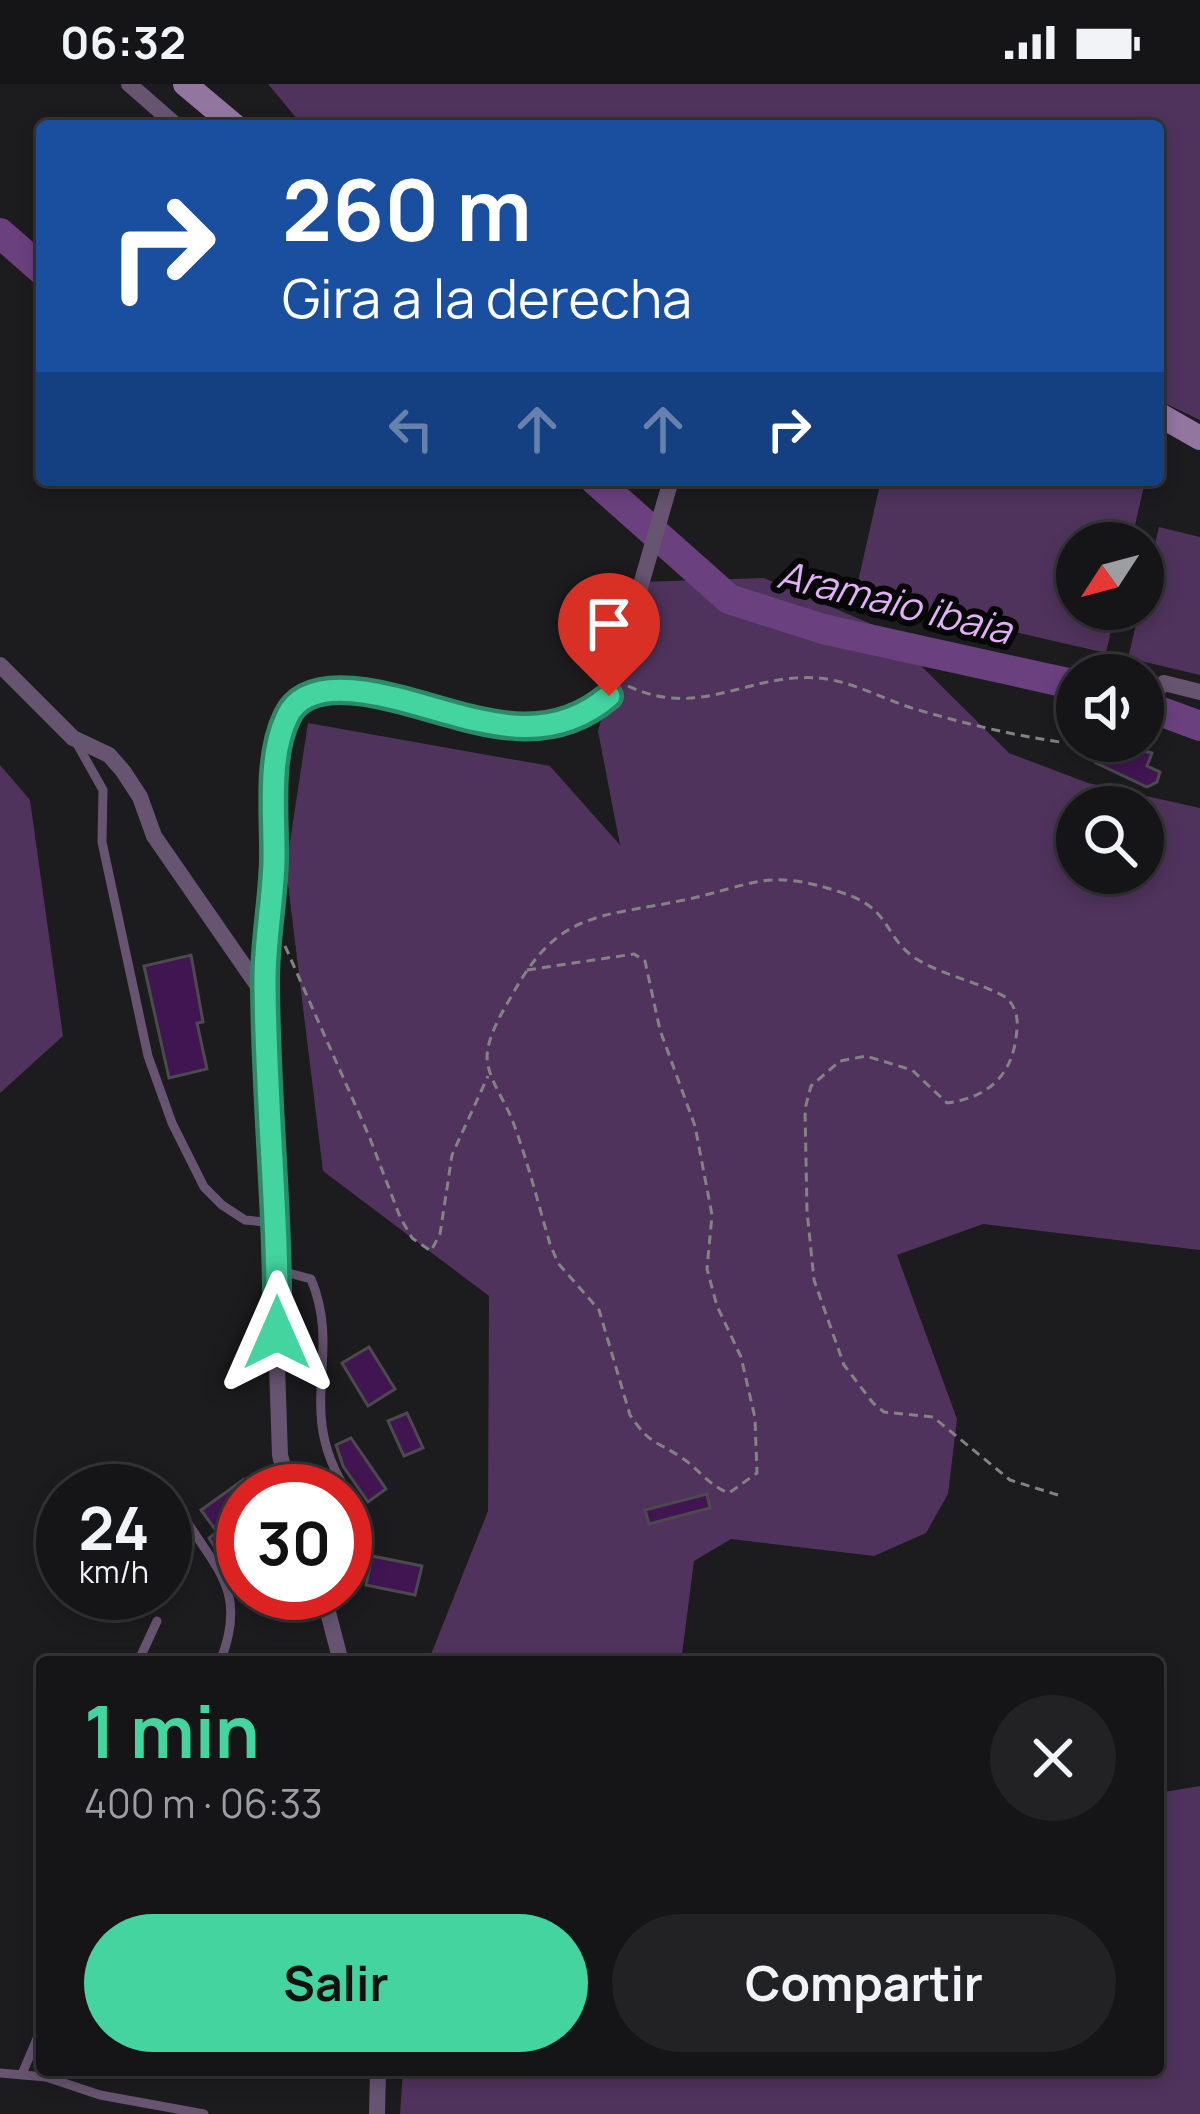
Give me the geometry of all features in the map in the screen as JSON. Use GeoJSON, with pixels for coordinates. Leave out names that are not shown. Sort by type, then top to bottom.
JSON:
{"type":"FeatureCollection","features":[{"type":"Feature","properties":{"kind":"main road"},"geometry":{"type":"LineString","coordinates":[[185,84],[228,120]]}},
{"type":"Feature","properties":{"kind":"main road"},"geometry":{"type":"LineString","coordinates":[[1164,417],[1200,438]]}},
{"type":"Feature","properties":{"kind":"street"},"geometry":{"type":"LineString","coordinates":[[129,84],[170,120]]}},
{"type":"Feature","properties":{"kind":"street"},"geometry":{"type":"LineString","coordinates":[[282,1464],[266,998],[277,766],[287,715],[311,693],[349,690],[447,714],[544,728],[586,716],[609,696],[669,486]]}},
{"type":"Feature","properties":{"kind":"street"},"geometry":{"type":"LineString","coordinates":[[0,665],[73,738],[109,754],[123,770],[140,797],[154,836],[266,998]]}},
{"type":"Feature","properties":{"kind":"street"},"geometry":{"type":"LineString","coordinates":[[1164,683],[1200,692]]}},
{"type":"Feature","properties":{"kind":"street"},"geometry":{"type":"LineString","coordinates":[[330,1620],[339,1656]]}},
{"type":"Feature","properties":{"kind":"street"},"geometry":{"type":"LineString","coordinates":[[377,2114],[378,2076]]}},
{"type":"Feature","properties":{"kind":"lane"},"geometry":{"type":"LineString","coordinates":[[73,738],[103,790],[102,842],[148,1056],[172,1123],[204,1187],[222,1205],[245,1220],[275,1223]]}},
{"type":"Feature","properties":{"kind":"lane"},"geometry":{"type":"LineString","coordinates":[[277,1270],[311,1279],[320,1302],[319,1431],[329,1464]]}},
{"type":"Feature","properties":{"kind":"lane"},"geometry":{"type":"LineString","coordinates":[[192,1528],[231,1595],[233,1627],[222,1656]]}},
{"type":"Feature","properties":{"kind":"lane"},"geometry":{"type":"LineString","coordinates":[[141,1656],[158,1621]]}},
{"type":"Feature","properties":{"kind":"lane"},"geometry":{"type":"LineString","coordinates":[[22,2074],[36,2041]]}},
{"type":"Feature","properties":{"kind":"lane"},"geometry":{"type":"LineString","coordinates":[[0,2073],[36,2073]]}},
{"type":"Feature","properties":{"kind":"lane"},"geometry":{"type":"LineString","coordinates":[[52,2076],[100,2095],[204,2114]]}},
{"type":"Feature","properties":{"kind":"path"},"geometry":{"type":"LineString","coordinates":[[614,680],[663,701],[816,678],[858,686],[910,707],[1012,736],[1056,740]]}},
{"type":"Feature","properties":{"kind":"path"},"geometry":{"type":"LineString","coordinates":[[527,970],[634,954],[645,961],[660,1030],[695,1126],[712,1215],[707,1250],[711,1287],[741,1357],[755,1418],[760,1465],[748,1482],[729,1493],[681,1457],[650,1444],[630,1415],[599,1310],[558,1263],[512,1116],[489,1074],[487,1053],[493,1033],[527,970],[555,938],[604,912],[715,893],[762,877],[784,878],[874,906],[921,962],[979,981],[1007,998],[1018,1024],[1011,1066],[1005,1076],[974,1095],[947,1103],[912,1070],[866,1057],[851,1057],[824,1071],[811,1086],[805,1109],[814,1280],[844,1365],[873,1403],[884,1412],[933,1418],[1010,1480],[1058,1496]]}},
{"type":"Feature","properties":{"kind":"path"},"geometry":{"type":"LineString","coordinates":[[272,911],[400,1217],[412,1238],[431,1251],[440,1234],[452,1155],[489,1074]]}},
{"type":"Feature","properties":{"kind":"shaded area"},"geometry":{"type":"Polygon","coordinates":[[[268,84],[1200,84],[1200,420],[1164,403],[1164,120],[298,120],[268,84]]]}},
{"type":"Feature","properties":{"kind":"shaded area"},"geometry":{"type":"Polygon","coordinates":[[[880,486],[1144,486],[1136,522],[1056,522],[1056,630],[1111,630],[1106,653],[855,595],[880,486]]]}},
{"type":"Feature","properties":{"kind":"shaded area"},"geometry":{"type":"Polygon","coordinates":[[[1164,528],[1200,537],[1200,675],[1164,666],[1164,654],[1129,654],[1135,630],[1164,630],[1164,528]]]}},
{"type":"Feature","properties":{"kind":"shaded area"},"geometry":{"type":"Polygon","coordinates":[[[764,578],[885,630],[1009,753],[1101,786],[1056,786],[1056,894],[1164,894],[1164,800],[1200,808],[1200,1250],[983,1224],[897,1255],[957,1419],[948,1494],[926,1533],[874,1556],[731,1539],[694,1561],[682,1656],[430,1656],[488,1511],[489,1296],[323,1171],[286,868],[308,723],[550,766],[620,845],[598,731],[641,582],[764,578]]]}},
{"type":"Feature","properties":{"kind":"shaded area"},"geometry":{"type":"Polygon","coordinates":[[[0,765],[30,800],[63,1036],[0,1093],[0,765]]]}},
{"type":"Feature","properties":{"kind":"shaded area"},"geometry":{"type":"Polygon","coordinates":[[[1200,1786],[1200,2114],[400,2114],[403,2076],[1164,2076],[1164,1792],[1200,1786]]]}},
{"type":"Feature","properties":{"kind":"building"},"geometry":{"type":"Polygon","coordinates":[[[1149,762],[1147,766],[1160,772],[1157,782],[1145,786],[1096,763],[1149,762]]]}},
{"type":"Feature","properties":{"kind":"building"},"geometry":{"type":"Polygon","coordinates":[[[191,955],[207,1069],[169,1078],[144,966],[191,955]]]}},
{"type":"Feature","properties":{"kind":"building"},"geometry":{"type":"Polygon","coordinates":[[[369,1347],[395,1389],[368,1406],[342,1363],[369,1347]]]}},
{"type":"Feature","properties":{"kind":"building"},"geometry":{"type":"Polygon","coordinates":[[[407,1413],[423,1448],[404,1456],[388,1421],[407,1413]]]}},
{"type":"Feature","properties":{"kind":"building"},"geometry":{"type":"Polygon","coordinates":[[[351,1438],[369,1464],[342,1464],[336,1445],[351,1438]]]}},
{"type":"Feature","properties":{"kind":"building"},"geometry":{"type":"Polygon","coordinates":[[[372,1469],[386,1489],[372,1499],[372,1469]]]}},
{"type":"Feature","properties":{"kind":"building"},"geometry":{"type":"Polygon","coordinates":[[[707,1494],[710,1508],[649,1524],[645,1510],[707,1494]]]}},
{"type":"Feature","properties":{"kind":"building"},"geometry":{"type":"Polygon","coordinates":[[[216,1499],[216,1531],[201,1510],[216,1499]]]}},
{"type":"Feature","properties":{"kind":"building"},"geometry":{"type":"Polygon","coordinates":[[[372,1556],[422,1566],[415,1595],[372,1586],[372,1556]]]}},
{"type":"Feature","properties":{"kind":"waterway","name":"Aramaio ibaia"},"geometry":{"type":"LineString","coordinates":[[0,233],[36,265]]}},
{"type":"Feature","properties":{"kind":"waterway","name":"Aramaio ibaia"},"geometry":{"type":"LineString","coordinates":[[602,486],[729,599],[823,629],[1056,680]]}},
{"type":"Feature","properties":{"kind":"waterway","name":"Aramaio ibaia"},"geometry":{"type":"LineString","coordinates":[[1164,713],[1200,726]]}},
{"type":"Feature","properties":{"kind":"route"},"geometry":{"type":"LineString","coordinates":[[277,1333],[265,974],[273,900],[277,766],[287,715],[311,693],[349,690],[393,697],[447,714],[544,728],[586,716],[609,696]]}}]}
